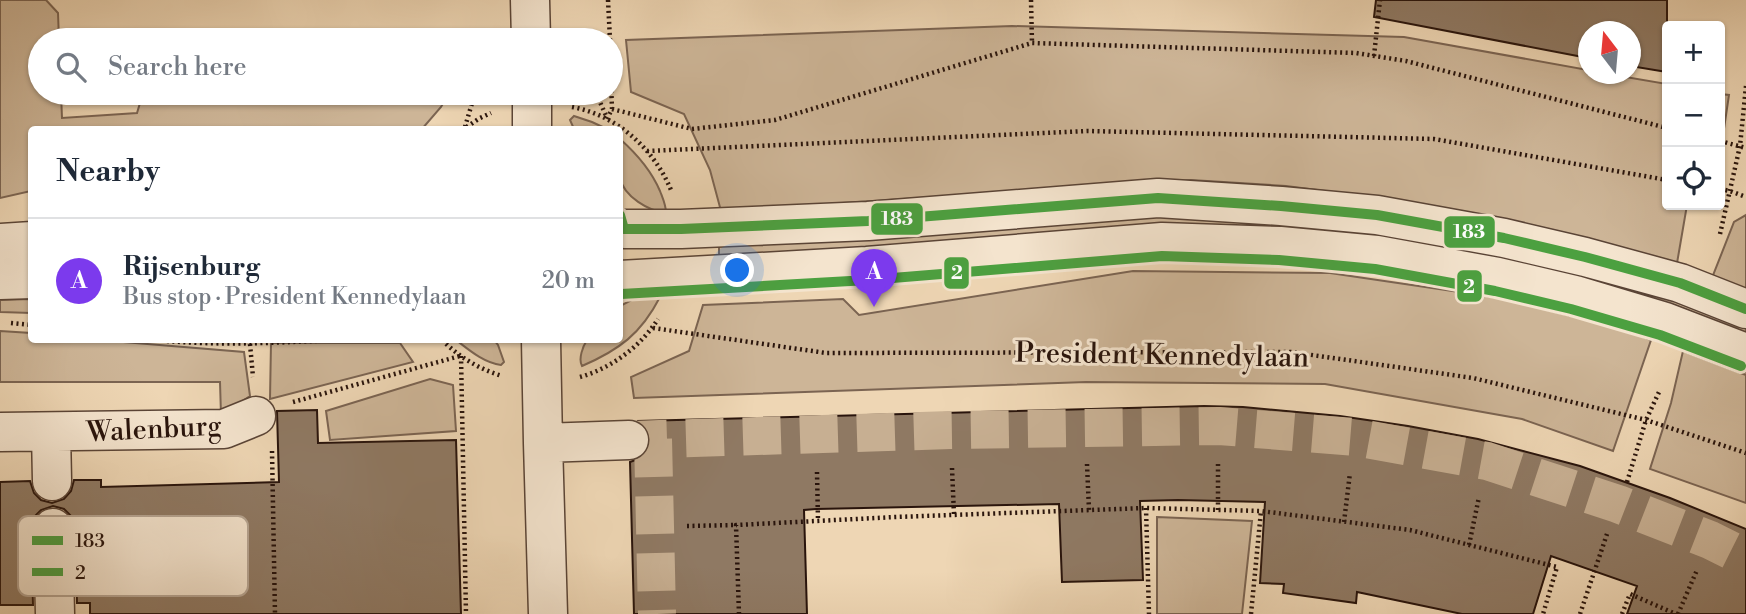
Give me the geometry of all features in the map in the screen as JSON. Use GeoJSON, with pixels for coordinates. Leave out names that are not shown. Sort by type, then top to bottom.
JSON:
{"type":"FeatureCollection","features":[{"type":"Feature","properties":{"kind":"street"},"geometry":{"type":"LineString","coordinates":[[530,0],[531,28]]}},
{"type":"Feature","properties":{"kind":"street"},"geometry":{"type":"LineString","coordinates":[[623,222],[681,229],[868,220],[1157,198],[1281,206],[1377,215],[1504,238],[1680,283],[1746,309]]}},
{"type":"Feature","properties":{"kind":"street"},"geometry":{"type":"LineString","coordinates":[[623,238],[623,258]]}},
{"type":"Feature","properties":{"kind":"street"},"geometry":{"type":"LineString","coordinates":[[0,243],[28,241]]}},
{"type":"Feature","properties":{"kind":"street"},"geometry":{"type":"LineString","coordinates":[[623,280],[867,266],[1162,242],[1280,246],[1377,255],[1498,277],[1562,292],[1665,322],[1746,353]]}},
{"type":"Feature","properties":{"kind":"street"},"geometry":{"type":"LineString","coordinates":[[0,280],[28,279]]}},
{"type":"Feature","properties":{"kind":"street"},"geometry":{"type":"LineString","coordinates":[[541,343],[548,614]]}},
{"type":"Feature","properties":{"kind":"street","name":"Walenburg"},"geometry":{"type":"LineString","coordinates":[[0,432],[224,429],[263,412]]}},
{"type":"Feature","properties":{"kind":"street","name":"Walenburg"},"geometry":{"type":"LineString","coordinates":[[51,432],[52,481]]}},
{"type":"Feature","properties":{"kind":"street"},"geometry":{"type":"LineString","coordinates":[[543,443],[629,440]]}},
{"type":"Feature","properties":{"kind":"street"},"geometry":{"type":"LineString","coordinates":[[55,596],[55,614]]}},
{"type":"Feature","properties":{"kind":"path"},"geometry":{"type":"LineString","coordinates":[[608,0],[609,28]]}},
{"type":"Feature","properties":{"kind":"path"},"geometry":{"type":"LineString","coordinates":[[1031,0],[1032,43]]}},
{"type":"Feature","properties":{"kind":"path"},"geometry":{"type":"LineString","coordinates":[[1374,56],[1380,0]]}},
{"type":"Feature","properties":{"kind":"path"},"geometry":{"type":"LineString","coordinates":[[612,109],[692,129],[775,120],[1032,43],[1356,53],[1406,61],[1662,127]]}},
{"type":"Feature","properties":{"kind":"path"},"geometry":{"type":"LineString","coordinates":[[1720,234],[1743,147],[1746,86]]}},
{"type":"Feature","properties":{"kind":"path"},"geometry":{"type":"LineString","coordinates":[[464,126],[471,105]]}},
{"type":"Feature","properties":{"kind":"path"},"geometry":{"type":"LineString","coordinates":[[555,105],[578,108],[617,126]]}},
{"type":"Feature","properties":{"kind":"path"},"geometry":{"type":"LineString","coordinates":[[601,105],[607,119]]}},
{"type":"Feature","properties":{"kind":"path"},"geometry":{"type":"LineString","coordinates":[[607,119],[612,105]]}},
{"type":"Feature","properties":{"kind":"path"},"geometry":{"type":"LineString","coordinates":[[623,130],[647,151],[1088,131],[1434,139],[1662,179]]}},
{"type":"Feature","properties":{"kind":"path"},"geometry":{"type":"LineString","coordinates":[[1725,142],[1743,147]]}},
{"type":"Feature","properties":{"kind":"path"},"geometry":{"type":"LineString","coordinates":[[1725,190],[1746,197]]}},
{"type":"Feature","properties":{"kind":"path"},"geometry":{"type":"LineString","coordinates":[[7,323],[28,326]]}},
{"type":"Feature","properties":{"kind":"path","name":"President Kennedylaan"},"geometry":{"type":"LineString","coordinates":[[542,382],[584,376],[604,368],[638,344],[653,328],[826,353],[1291,352],[1473,378],[1646,420],[1746,453]]}},
{"type":"Feature","properties":{"kind":"path"},"geometry":{"type":"LineString","coordinates":[[216,343],[271,343]]}},
{"type":"Feature","properties":{"kind":"path"},"geometry":{"type":"LineString","coordinates":[[446,343],[461,356],[466,614]]}},
{"type":"Feature","properties":{"kind":"path"},"geometry":{"type":"LineString","coordinates":[[275,614],[263,412],[461,356]]}},
{"type":"Feature","properties":{"kind":"path"},"geometry":{"type":"LineString","coordinates":[[1627,482],[1646,420],[1659,392]]}},
{"type":"Feature","properties":{"kind":"path"},"geometry":{"type":"LineString","coordinates":[[1218,463],[1218,510]]}},
{"type":"Feature","properties":{"kind":"path"},"geometry":{"type":"LineString","coordinates":[[1087,464],[1089,510]]}},
{"type":"Feature","properties":{"kind":"path"},"geometry":{"type":"LineString","coordinates":[[952,468],[954,515]]}},
{"type":"Feature","properties":{"kind":"path"},"geometry":{"type":"LineString","coordinates":[[817,472],[818,521]]}},
{"type":"Feature","properties":{"kind":"path"},"geometry":{"type":"LineString","coordinates":[[1344,522],[1350,474]]}},
{"type":"Feature","properties":{"kind":"path"},"geometry":{"type":"LineString","coordinates":[[1469,545],[1479,497]]}},
{"type":"Feature","properties":{"kind":"path"},"geometry":{"type":"LineString","coordinates":[[1146,508],[1149,614]]}},
{"type":"Feature","properties":{"kind":"path"},"geometry":{"type":"LineString","coordinates":[[687,526],[1146,508],[1261,511],[1410,530],[1557,568],[1543,614]]}},
{"type":"Feature","properties":{"kind":"path"},"geometry":{"type":"LineString","coordinates":[[1251,614],[1261,511]]}},
{"type":"Feature","properties":{"kind":"path"},"geometry":{"type":"LineString","coordinates":[[736,525],[738,614]]}},
{"type":"Feature","properties":{"kind":"path"},"geometry":{"type":"LineString","coordinates":[[1580,614],[1607,534]]}},
{"type":"Feature","properties":{"kind":"path"},"geometry":{"type":"LineString","coordinates":[[1622,614],[1630,594],[1677,614],[1697,570]]}},
{"type":"Feature","properties":{"kind":"shaded area"},"geometry":{"type":"Polygon","coordinates":[[[0,0],[46,0],[58,13],[59,28],[28,28],[28,105],[61,105],[62,118],[137,113],[139,105],[442,105],[425,126],[28,126],[28,192],[0,198],[0,0]]]}},
{"type":"Feature","properties":{"kind":"shaded area"},"geometry":{"type":"Polygon","coordinates":[[[1012,26],[1404,37],[1578,68],[1578,84],[1641,84],[1641,80],[1662,83],[1662,210],[1686,210],[1676,269],[1372,197],[1286,186],[1191,180],[721,211],[710,170],[684,114],[631,92],[626,40],[1012,26]]]}},
{"type":"Feature","properties":{"kind":"shaded area"},"geometry":{"type":"Polygon","coordinates":[[[1725,95],[1729,95],[1725,122],[1725,95]]]}},
{"type":"Feature","properties":{"kind":"shaded area"},"geometry":{"type":"Polygon","coordinates":[[[574,116],[601,126],[573,126],[570,120],[574,116]]]}},
{"type":"Feature","properties":{"kind":"shaded area"},"geometry":{"type":"Polygon","coordinates":[[[623,142],[652,176],[660,191],[666,213],[638,202],[623,186],[623,142]]]}},
{"type":"Feature","properties":{"kind":"shaded area"},"geometry":{"type":"Polygon","coordinates":[[[1157,214],[1375,228],[1579,269],[1746,323],[1746,337],[1500,262],[719,260],[719,242],[1157,214]]]}},
{"type":"Feature","properties":{"kind":"shaded area"},"geometry":{"type":"Polygon","coordinates":[[[1746,215],[1746,297],[1710,283],[1734,222],[1746,215]]]}},
{"type":"Feature","properties":{"kind":"shaded area"},"geometry":{"type":"Polygon","coordinates":[[[1133,271],[1330,273],[1500,298],[1624,329],[1651,340],[1613,451],[1522,419],[1325,384],[1086,382],[634,398],[631,377],[689,351],[703,305],[843,299],[859,315],[1133,271]]]}},
{"type":"Feature","properties":{"kind":"shaded area"},"geometry":{"type":"Polygon","coordinates":[[[641,295],[660,297],[637,331],[623,343],[623,304],[641,295]]]}},
{"type":"Feature","properties":{"kind":"shaded area"},"geometry":{"type":"Polygon","coordinates":[[[28,299],[28,313],[0,312],[0,300],[28,299]]]}},
{"type":"Feature","properties":{"kind":"shaded area"},"geometry":{"type":"Polygon","coordinates":[[[0,331],[28,333],[28,343],[135,343],[244,352],[250,396],[221,415],[220,382],[0,382],[0,331]]]}},
{"type":"Feature","properties":{"kind":"shaded area"},"geometry":{"type":"Polygon","coordinates":[[[271,343],[400,343],[413,362],[270,399],[271,343]]]}},
{"type":"Feature","properties":{"kind":"shaded area"},"geometry":{"type":"Polygon","coordinates":[[[460,343],[496,343],[504,362],[501,365],[489,362],[460,343]]]}},
{"type":"Feature","properties":{"kind":"shaded area"},"geometry":{"type":"Polygon","coordinates":[[[586,343],[623,343],[582,366],[586,343]]]}},
{"type":"Feature","properties":{"kind":"shaded area"},"geometry":{"type":"Polygon","coordinates":[[[1683,351],[1746,375],[1746,503],[1650,469],[1671,403],[1683,351]]]}},
{"type":"Feature","properties":{"kind":"shaded area"},"geometry":{"type":"Polygon","coordinates":[[[430,379],[453,385],[456,431],[330,440],[326,411],[430,379]]]}},
{"type":"Feature","properties":{"kind":"shaded area"},"geometry":{"type":"Polygon","coordinates":[[[1157,517],[1252,521],[1242,614],[1157,614],[1157,517]]]}},
{"type":"Feature","properties":{"kind":"building"},"geometry":{"type":"Polygon","coordinates":[[[1376,0],[1667,0],[1667,21],[1662,21],[1662,71],[1641,68],[1641,21],[1578,21],[1578,56],[1374,17],[1376,0]]]}},
{"type":"Feature","properties":{"kind":"building"},"geometry":{"type":"Polygon","coordinates":[[[1204,406],[1340,416],[1478,439],[1580,466],[1670,498],[1746,529],[1746,614],[1627,614],[1637,586],[1551,556],[1533,614],[1462,614],[1357,592],[1356,603],[1283,593],[1284,584],[1260,583],[1265,502],[1178,500],[1140,501],[1143,580],[1062,582],[1059,504],[816,509],[804,510],[807,614],[634,614],[630,462],[641,458],[648,451],[651,440],[648,429],[639,421],[1204,406]]]}},
{"type":"Feature","properties":{"kind":"building"},"geometry":{"type":"Polygon","coordinates":[[[317,410],[318,443],[456,440],[461,614],[90,614],[90,603],[77,603],[77,596],[248,596],[248,516],[71,516],[64,509],[53,506],[41,510],[35,516],[18,516],[18,596],[33,596],[33,605],[0,605],[0,482],[30,481],[34,493],[41,500],[52,503],[64,499],[71,491],[74,480],[101,480],[101,487],[279,482],[277,411],[317,410]]]}},
{"type":"Feature","properties":{"kind":"tunnel"},"geometry":{"type":"LineString","coordinates":[[629,440],[951,430],[1219,426],[1355,437],[1487,461],[1618,504],[1710,540],[1746,558]]}},
{"type":"Feature","properties":{"kind":"tunnel"},"geometry":{"type":"LineString","coordinates":[[653,439],[657,614]]}},
{"type":"Feature","properties":{"kind":"transit line","name":"183"},"geometry":{"type":"LineString","coordinates":[[623,226],[624,229],[681,229],[868,221],[1158,198],[1281,206],[1377,215],[1504,238],[1680,283],[1746,309]]}},
{"type":"Feature","properties":{"kind":"transit line","name":"2"},"geometry":{"type":"LineString","coordinates":[[623,294],[868,280],[1162,256],[1279,260],[1375,269],[1495,291],[1571,309],[1660,335],[1741,366]]}},
{"type":"Feature","properties":{"kind":"place","name":"Rijsenburg"},"geometry":{"type":"Point","coordinates":[874,307]}}]}
